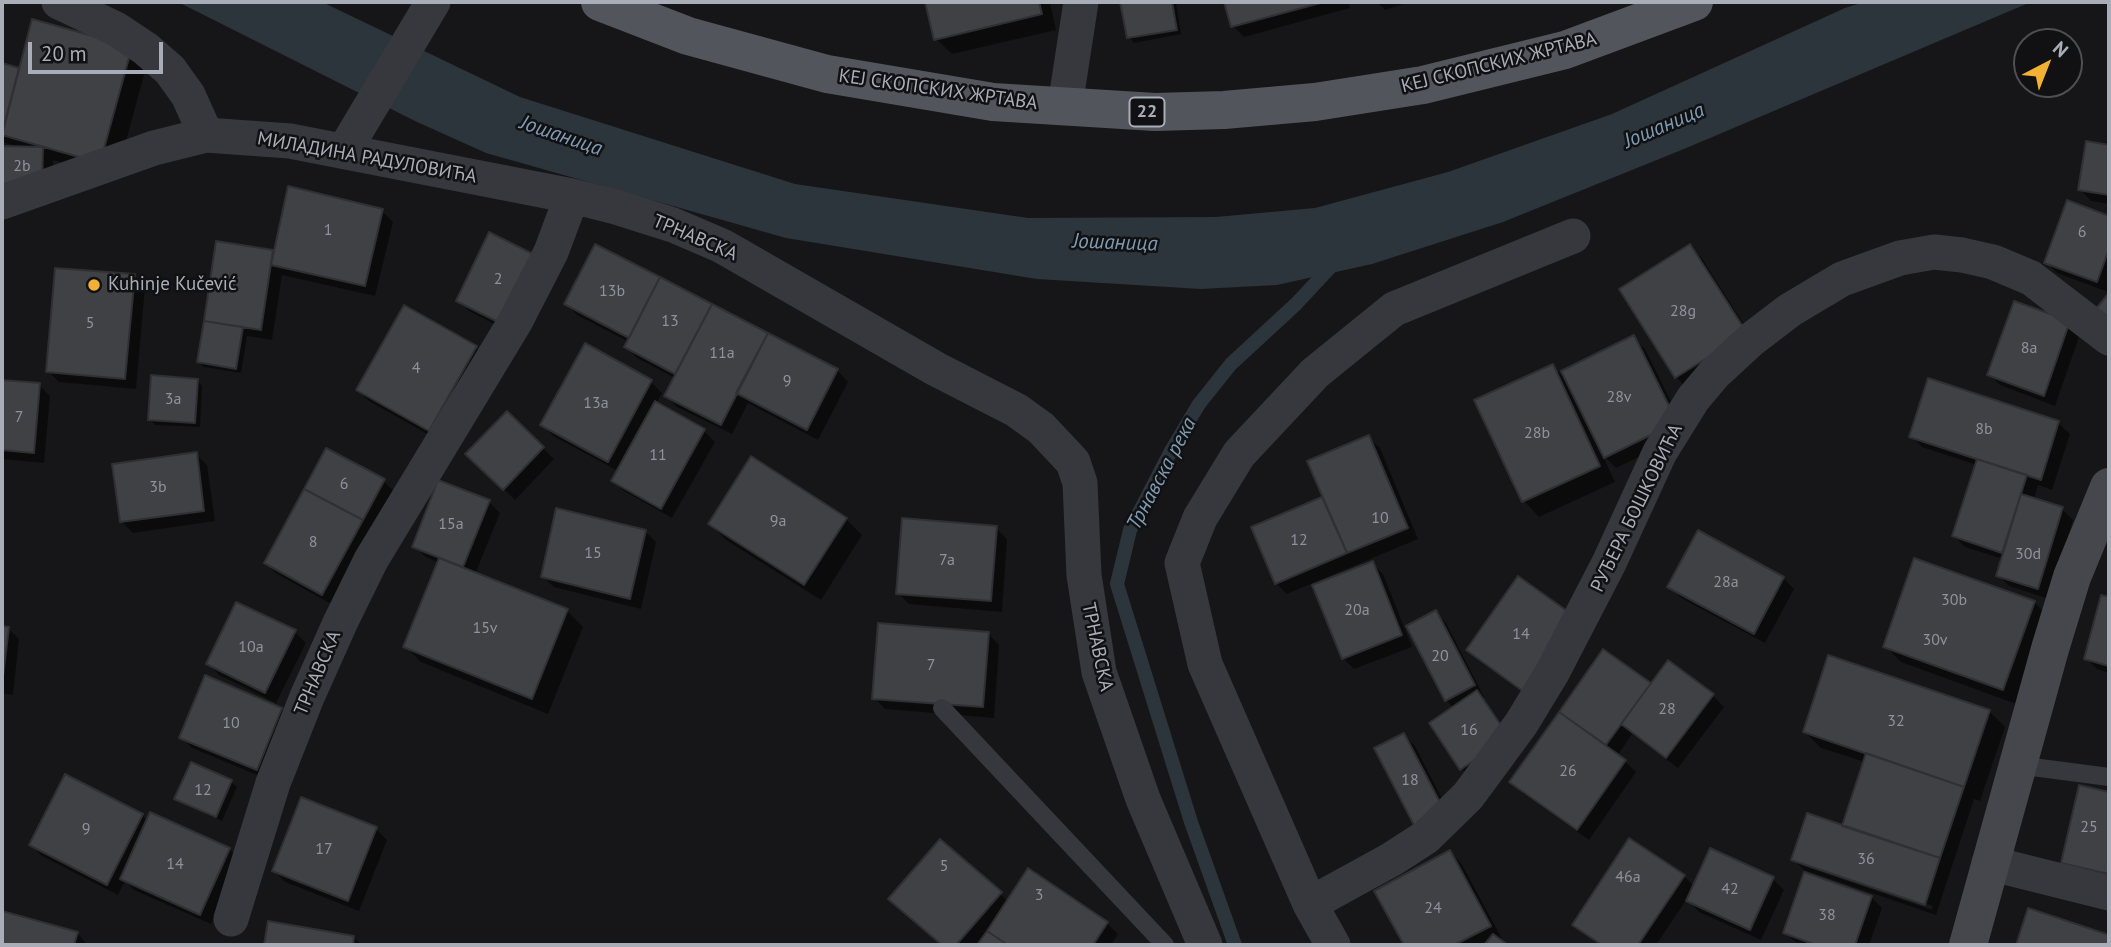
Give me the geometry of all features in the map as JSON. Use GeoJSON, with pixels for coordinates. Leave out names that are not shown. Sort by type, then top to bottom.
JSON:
{"type":"FeatureCollection","features":[{"type":"Feature","properties":{"kind":"main road","name":"КЕЈ СКОПСКИХ ЖРТАВА"},"geometry":{"type":"LineString","coordinates":[[600,2],[688,36],[827,74],[993,102],[1155,112],[1224,110],[1315,102],[1423,85],[1565,50],[1694,2]]}},
{"type":"Feature","properties":{"kind":"main road"},"geometry":{"type":"LineString","coordinates":[[1968,945],[1989,863],[2073,577],[2109,487]]}},
{"type":"Feature","properties":{"kind":"street"},"geometry":{"type":"LineString","coordinates":[[59,2],[116,29],[146,49],[170,70],[188,95],[206,135]]}},
{"type":"Feature","properties":{"kind":"street"},"geometry":{"type":"LineString","coordinates":[[344,151],[433,2]]}},
{"type":"Feature","properties":{"kind":"street"},"geometry":{"type":"LineString","coordinates":[[1065,106],[1081,2]]}},
{"type":"Feature","properties":{"kind":"street","name":"МИЛАДИНА РАДУЛОВИЋА"},"geometry":{"type":"LineString","coordinates":[[2,202],[154,148],[206,135],[290,141],[572,196]]}},
{"type":"Feature","properties":{"kind":"street","name":"ТРНАВСКА"},"geometry":{"type":"LineString","coordinates":[[231,919],[273,783],[340,622],[371,560],[515,322],[551,252],[572,196],[616,206],[673,225],[722,246],[936,369],[1016,410],[1041,428],[1073,461],[1080,483],[1084,575],[1099,672],[1143,799],[1202,938]]}},
{"type":"Feature","properties":{"kind":"street"},"geometry":{"type":"LineString","coordinates":[[1333,945],[1310,904],[1205,664],[1182,563],[1200,518],[1238,454],[1315,373],[1394,309],[1573,236]]}},
{"type":"Feature","properties":{"kind":"street","name":"РУЂЕРА БОШКОВИЋА"},"geometry":{"type":"LineString","coordinates":[[1310,904],[1426,837],[1468,796],[1521,724],[1552,673],[1609,563],[1660,452],[1693,399],[1714,374],[1752,339],[1790,310],[1842,279],[1900,258],[1934,252],[1993,262],[2031,278],[2109,338]]}},
{"type":"Feature","properties":{"kind":"street"},"geometry":{"type":"LineString","coordinates":[[1989,863],[2109,893]]}},
{"type":"Feature","properties":{"kind":"lane","name":"ТРНАВСКА"},"geometry":{"type":"LineString","coordinates":[[942,708],[1166,945],[1202,938]]}},
{"type":"Feature","properties":{"kind":"lane"},"geometry":{"type":"LineString","coordinates":[[2017,765],[2109,776]]}},
{"type":"Feature","properties":{"kind":"water","name":"Јошаница"},"geometry":{"type":"Polygon","coordinates":[[[178,2],[322,2],[520,97],[795,184],[1028,218],[1216,217],[1315,208],[1448,172],[1612,114],[1845,8],[1864,2],[2031,2],[1684,149],[1503,222],[1372,264],[1277,285],[1201,289],[1037,279],[786,238],[486,153],[415,121],[178,2]]]}},
{"type":"Feature","properties":{"kind":"building"},"geometry":{"type":"Polygon","coordinates":[[[925,2],[1039,2],[1042,14],[934,40],[925,2]]]}},
{"type":"Feature","properties":{"kind":"building"},"geometry":{"type":"Polygon","coordinates":[[[1120,2],[1172,2],[1177,30],[1127,38],[1120,2]]]}},
{"type":"Feature","properties":{"kind":"building"},"geometry":{"type":"Polygon","coordinates":[[[1224,2],[1324,2],[1231,27],[1224,2]]]}},
{"type":"Feature","properties":{"kind":"building"},"geometry":{"type":"Polygon","coordinates":[[[32,19],[132,47],[100,163],[2,135],[32,19]]]}},
{"type":"Feature","properties":{"kind":"building"},"geometry":{"type":"Polygon","coordinates":[[[2,63],[19,68],[2,133],[2,63]]]}},
{"type":"Feature","properties":{"kind":"building"},"geometry":{"type":"Polygon","coordinates":[[[2086,141],[2109,145],[2109,195],[2078,190],[2086,141]]]}},
{"type":"Feature","properties":{"kind":"building"},"geometry":{"type":"Polygon","coordinates":[[[2,146],[43,147],[42,186],[2,186],[2,146]]]}},
{"type":"Feature","properties":{"kind":"building"},"geometry":{"type":"Polygon","coordinates":[[[288,186],[383,209],[365,286],[271,265],[288,186]]]}},
{"type":"Feature","properties":{"kind":"building"},"geometry":{"type":"Polygon","coordinates":[[[2067,200],[2109,216],[2109,249],[2097,282],[2044,263],[2067,200]]]}},
{"type":"Feature","properties":{"kind":"building"},"geometry":{"type":"Polygon","coordinates":[[[489,232],[539,257],[506,326],[456,301],[489,232]]]}},
{"type":"Feature","properties":{"kind":"building"},"geometry":{"type":"Polygon","coordinates":[[[216,241],[273,250],[261,330],[204,321],[216,241]]]}},
{"type":"Feature","properties":{"kind":"building"},"geometry":{"type":"Polygon","coordinates":[[[595,244],[660,277],[629,338],[564,304],[595,244]]]}},
{"type":"Feature","properties":{"kind":"building"},"geometry":{"type":"Polygon","coordinates":[[[1690,244],[1747,333],[1675,378],[1619,289],[1690,244]]]}},
{"type":"Feature","properties":{"kind":"building"},"geometry":{"type":"Polygon","coordinates":[[[55,268],[135,274],[125,379],[46,372],[55,268]]]}},
{"type":"Feature","properties":{"kind":"building"},"geometry":{"type":"Polygon","coordinates":[[[660,277],[712,304],[675,374],[624,347],[660,277]]]}},
{"type":"Feature","properties":{"kind":"building"},"geometry":{"type":"Polygon","coordinates":[[[2109,293],[2109,324],[2094,311],[2109,293]]]}},
{"type":"Feature","properties":{"kind":"building"},"geometry":{"type":"Polygon","coordinates":[[[2014,301],[2070,321],[2044,396],[1987,375],[2014,301]]]}},
{"type":"Feature","properties":{"kind":"building"},"geometry":{"type":"Polygon","coordinates":[[[712,304],[768,333],[721,425],[664,396],[712,304]]]}},
{"type":"Feature","properties":{"kind":"building"},"geometry":{"type":"Polygon","coordinates":[[[404,305],[477,346],[429,431],[356,390],[404,305]]]}},
{"type":"Feature","properties":{"kind":"building"},"geometry":{"type":"Polygon","coordinates":[[[204,321],[243,327],[236,369],[197,362],[204,321]]]}},
{"type":"Feature","properties":{"kind":"building"},"geometry":{"type":"Polygon","coordinates":[[[768,333],[838,369],[807,430],[736,393],[768,333]]]}},
{"type":"Feature","properties":{"kind":"building"},"geometry":{"type":"Polygon","coordinates":[[[1634,335],[1677,422],[1604,458],[1561,371],[1634,335]]]}},
{"type":"Feature","properties":{"kind":"building"},"geometry":{"type":"Polygon","coordinates":[[[585,343],[652,380],[608,462],[540,425],[585,343]]]}},
{"type":"Feature","properties":{"kind":"building"},"geometry":{"type":"Polygon","coordinates":[[[1553,364],[1600,466],[1522,502],[1474,400],[1553,364]]]}},
{"type":"Feature","properties":{"kind":"building"},"geometry":{"type":"Polygon","coordinates":[[[151,375],[198,379],[195,423],[148,420],[151,375]]]}},
{"type":"Feature","properties":{"kind":"building"},"geometry":{"type":"Polygon","coordinates":[[[1928,378],[2059,421],[2041,480],[1909,437],[1928,378]]]}},
{"type":"Feature","properties":{"kind":"building"},"geometry":{"type":"Polygon","coordinates":[[[2,380],[40,383],[34,453],[2,450],[2,380]]]}},
{"type":"Feature","properties":{"kind":"building"},"geometry":{"type":"Polygon","coordinates":[[[655,401],[705,429],[661,509],[611,481],[655,401]]]}},
{"type":"Feature","properties":{"kind":"building"},"geometry":{"type":"Polygon","coordinates":[[[507,411],[544,447],[503,490],[465,454],[507,411]]]}},
{"type":"Feature","properties":{"kind":"building"},"geometry":{"type":"Polygon","coordinates":[[[1369,435],[1408,528],[1347,553],[1307,461],[1369,435]]]}},
{"type":"Feature","properties":{"kind":"building"},"geometry":{"type":"Polygon","coordinates":[[[326,448],[385,479],[363,520],[304,489],[326,448]]]}},
{"type":"Feature","properties":{"kind":"building"},"geometry":{"type":"Polygon","coordinates":[[[197,452],[204,511],[120,522],[112,464],[197,452]]]}},
{"type":"Feature","properties":{"kind":"building"},"geometry":{"type":"Polygon","coordinates":[[[751,456],[847,518],[804,585],[708,524],[751,456]]]}},
{"type":"Feature","properties":{"kind":"building"},"geometry":{"type":"Polygon","coordinates":[[[1977,459],[2027,475],[2002,553],[1952,536],[1977,459]]]}},
{"type":"Feature","properties":{"kind":"building"},"geometry":{"type":"Polygon","coordinates":[[[438,480],[490,500],[463,567],[412,547],[438,480]]]}},
{"type":"Feature","properties":{"kind":"building"},"geometry":{"type":"Polygon","coordinates":[[[304,489],[363,520],[322,595],[264,563],[304,489]]]}},
{"type":"Feature","properties":{"kind":"building"},"geometry":{"type":"Polygon","coordinates":[[[2021,494],[2063,507],[2038,589],[1996,576],[2021,494]]]}},
{"type":"Feature","properties":{"kind":"building"},"geometry":{"type":"Polygon","coordinates":[[[1322,497],[1347,553],[1275,584],[1251,527],[1322,497]]]}},
{"type":"Feature","properties":{"kind":"building"},"geometry":{"type":"Polygon","coordinates":[[[556,508],[646,530],[630,599],[541,577],[556,508]]]}},
{"type":"Feature","properties":{"kind":"building"},"geometry":{"type":"Polygon","coordinates":[[[902,518],[997,526],[991,601],[896,594],[902,518]]]}},
{"type":"Feature","properties":{"kind":"building"},"geometry":{"type":"Polygon","coordinates":[[[1698,530],[1784,577],[1754,634],[1667,587],[1698,530]]]}},
{"type":"Feature","properties":{"kind":"building"},"geometry":{"type":"Polygon","coordinates":[[[439,558],[568,609],[532,699],[403,647],[439,558]]]}},
{"type":"Feature","properties":{"kind":"building"},"geometry":{"type":"Polygon","coordinates":[[[1914,558],[2035,601],[2003,690],[1883,647],[1914,558]]]}},
{"type":"Feature","properties":{"kind":"building"},"geometry":{"type":"Polygon","coordinates":[[[1373,561],[1402,635],[1342,659],[1312,585],[1373,561]]]}},
{"type":"Feature","properties":{"kind":"building"},"geometry":{"type":"Polygon","coordinates":[[[1518,576],[1577,618],[1524,692],[1466,650],[1518,576]]]}},
{"type":"Feature","properties":{"kind":"building"},"geometry":{"type":"Polygon","coordinates":[[[2101,595],[2109,597],[2109,666],[2084,659],[2101,595]]]}},
{"type":"Feature","properties":{"kind":"building"},"geometry":{"type":"Polygon","coordinates":[[[236,602],[296,630],[265,693],[206,664],[236,602]]]}},
{"type":"Feature","properties":{"kind":"building"},"geometry":{"type":"Polygon","coordinates":[[[1436,610],[1475,685],[1445,701],[1406,626],[1436,610]]]}},
{"type":"Feature","properties":{"kind":"building"},"geometry":{"type":"Polygon","coordinates":[[[878,623],[989,632],[983,707],[872,699],[878,623]]]}},
{"type":"Feature","properties":{"kind":"building"},"geometry":{"type":"Polygon","coordinates":[[[2,626],[9,627],[2,684],[2,626]]]}},
{"type":"Feature","properties":{"kind":"building"},"geometry":{"type":"Polygon","coordinates":[[[1603,649],[1651,683],[1606,745],[1559,712],[1603,649]]]}},
{"type":"Feature","properties":{"kind":"building"},"geometry":{"type":"Polygon","coordinates":[[[1828,655],[1990,710],[1964,787],[1803,732],[1828,655]]]}},
{"type":"Feature","properties":{"kind":"building"},"geometry":{"type":"Polygon","coordinates":[[[1668,660],[1714,694],[1666,758],[1621,724],[1668,660]]]}},
{"type":"Feature","properties":{"kind":"building"},"geometry":{"type":"Polygon","coordinates":[[[205,675],[282,708],[257,770],[179,738],[205,675]]]}},
{"type":"Feature","properties":{"kind":"building"},"geometry":{"type":"Polygon","coordinates":[[[1477,690],[1509,737],[1460,770],[1429,723],[1477,690]]]}},
{"type":"Feature","properties":{"kind":"building"},"geometry":{"type":"Polygon","coordinates":[[[1559,712],[1626,760],[1577,830],[1509,782],[1559,712]]]}},
{"type":"Feature","properties":{"kind":"building"},"geometry":{"type":"Polygon","coordinates":[[[1404,733],[1445,812],[1415,827],[1374,748],[1404,733]]]}},
{"type":"Feature","properties":{"kind":"building"},"geometry":{"type":"Polygon","coordinates":[[[1866,753],[1964,787],[1940,858],[1842,826],[1866,753]]]}},
{"type":"Feature","properties":{"kind":"building"},"geometry":{"type":"Polygon","coordinates":[[[191,762],[232,780],[216,817],[174,799],[191,762]]]}},
{"type":"Feature","properties":{"kind":"building"},"geometry":{"type":"Polygon","coordinates":[[[65,774],[143,814],[107,885],[29,845],[65,774]]]}},
{"type":"Feature","properties":{"kind":"building"},"geometry":{"type":"Polygon","coordinates":[[[2079,785],[2109,792],[2109,874],[2061,863],[2079,785]]]}},
{"type":"Feature","properties":{"kind":"building"},"geometry":{"type":"Polygon","coordinates":[[[301,797],[377,827],[348,901],[272,871],[301,797]]]}},
{"type":"Feature","properties":{"kind":"building"},"geometry":{"type":"Polygon","coordinates":[[[150,812],[230,848],[200,915],[120,879],[150,812]]]}},
{"type":"Feature","properties":{"kind":"building"},"geometry":{"type":"Polygon","coordinates":[[[1807,813],[1940,858],[1925,905],[1791,860],[1807,813]]]}},
{"type":"Feature","properties":{"kind":"building"},"geometry":{"type":"Polygon","coordinates":[[[1629,838],[1685,875],[1638,945],[1602,945],[1572,925],[1629,838]]]}},
{"type":"Feature","properties":{"kind":"building"},"geometry":{"type":"Polygon","coordinates":[[[940,839],[1002,892],[956,945],[942,945],[888,899],[940,839]]]}},
{"type":"Feature","properties":{"kind":"building"},"geometry":{"type":"Polygon","coordinates":[[[1710,848],[1774,877],[1750,930],[1686,901],[1710,848]]]}},
{"type":"Feature","properties":{"kind":"building"},"geometry":{"type":"Polygon","coordinates":[[[1450,850],[1491,926],[1454,945],[1404,945],[1374,891],[1450,850]]]}},
{"type":"Feature","properties":{"kind":"building"},"geometry":{"type":"Polygon","coordinates":[[[1028,868],[1108,922],[1093,945],[1008,945],[987,931],[1028,868]]]}},
{"type":"Feature","properties":{"kind":"building"},"geometry":{"type":"Polygon","coordinates":[[[1804,872],[1872,896],[1855,945],[1816,945],[1783,933],[1804,872]]]}},
{"type":"Feature","properties":{"kind":"building"},"geometry":{"type":"Polygon","coordinates":[[[2028,908],[2109,935],[2109,945],[2016,945],[2028,908]]]}},
{"type":"Feature","properties":{"kind":"building"},"geometry":{"type":"Polygon","coordinates":[[[2,911],[78,932],[74,945],[2,945],[2,911]]]}},
{"type":"Feature","properties":{"kind":"building"},"geometry":{"type":"Polygon","coordinates":[[[268,921],[354,936],[353,945],[264,945],[268,921]]]}},
{"type":"Feature","properties":{"kind":"building"},"geometry":{"type":"Polygon","coordinates":[[[987,931],[1008,945],[977,945],[987,931]]]}},
{"type":"Feature","properties":{"kind":"building"},"geometry":{"type":"Polygon","coordinates":[[[1493,934],[1508,945],[1484,945],[1493,934]]]}},
{"type":"Feature","properties":{"kind":"waterway","name":"Трнавска река"},"geometry":{"type":"LineString","coordinates":[[1235,945],[1191,822],[1117,584],[1130,530],[1199,404],[1231,364],[1296,304],[1337,260]]}},
{"type":"Feature","properties":{"kind":"place","name":"Kuhinje Kučević"},"geometry":{"type":"Point","coordinates":[94,285]}}]}
